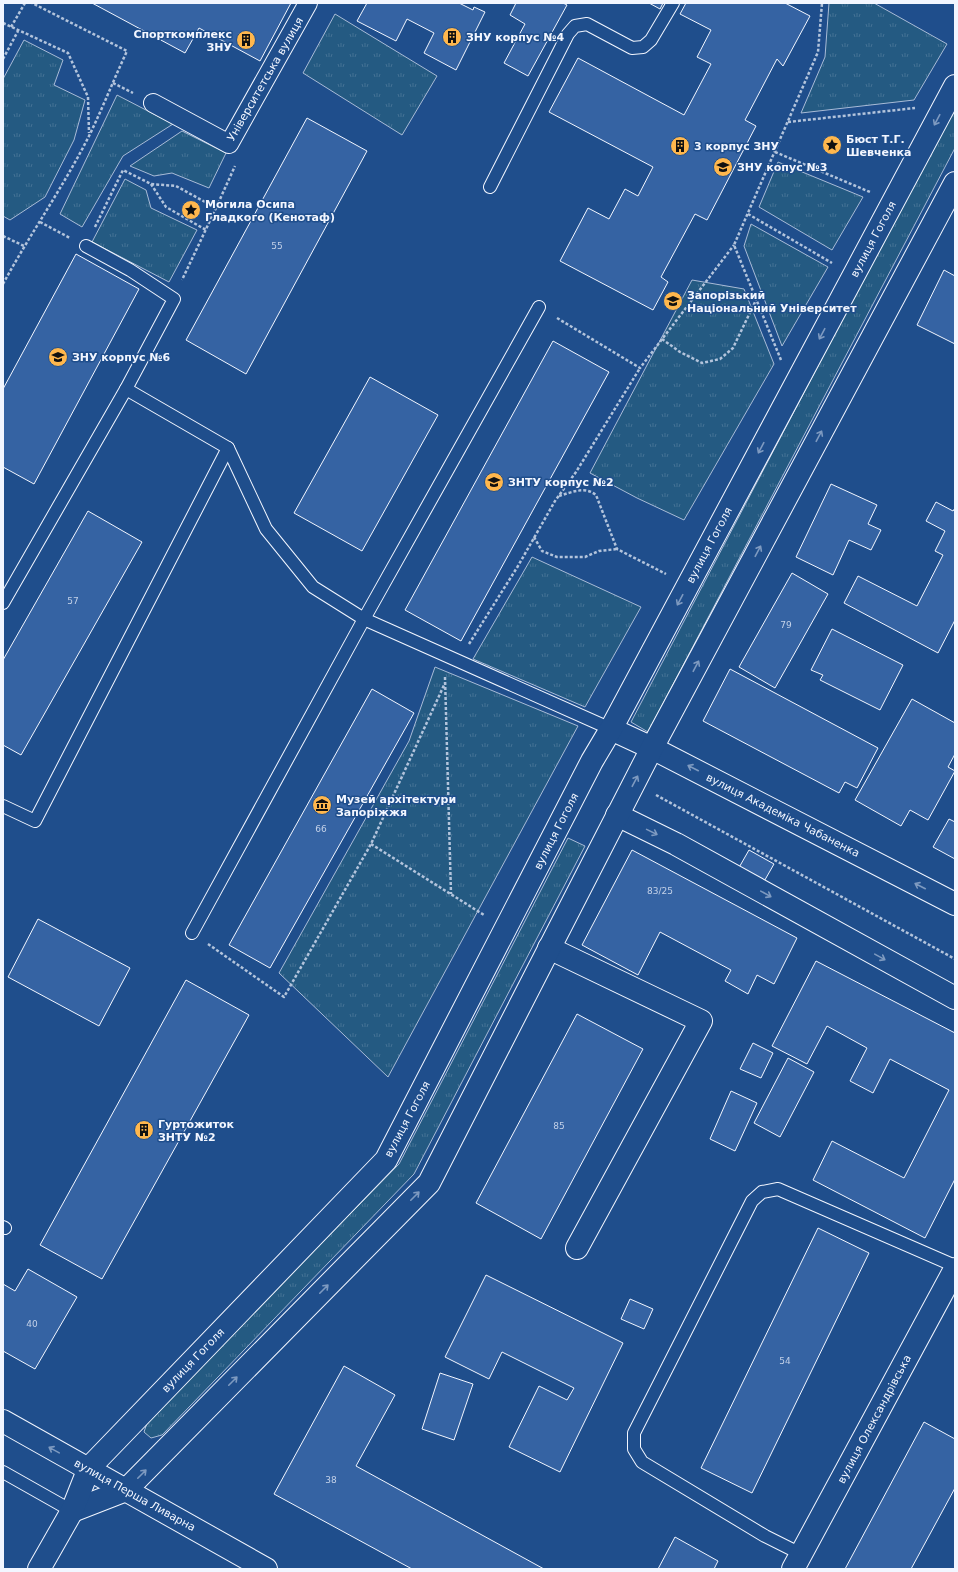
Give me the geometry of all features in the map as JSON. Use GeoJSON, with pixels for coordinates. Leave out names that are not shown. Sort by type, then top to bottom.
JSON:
{"type":"FeatureCollection","features":[{"type":"Feature","properties":{"kind":"street","name":"Університетська вулиця"},"geometry":{"type":"LineString","coordinates":[[153,103],[228,144],[308,3]]}},
{"type":"Feature","properties":{"kind":"street","name":"вулиця Гоголя"},"geometry":{"type":"LineString","coordinates":[[39,1569],[72,1511],[89,1468],[386,1160],[592,761],[611,729],[955,86]]}},
{"type":"Feature","properties":{"kind":"street"},"geometry":{"type":"LineString","coordinates":[[72,1511],[126,1490],[429,1183],[652,748],[955,183]]}},
{"type":"Feature","properties":{"kind":"street","name":"вулиця Академіка Чабаненка"},"geometry":{"type":"LineString","coordinates":[[611,729],[652,748],[955,904]]}},
{"type":"Feature","properties":{"kind":"street"},"geometry":{"type":"LineString","coordinates":[[617,815],[676,844],[955,998]]}},
{"type":"Feature","properties":{"kind":"street"},"geometry":{"type":"LineString","coordinates":[[549,948],[700,1021],[577,1248]]}},
{"type":"Feature","properties":{"kind":"street","name":"вулиця Олександрівська"},"geometry":{"type":"LineString","coordinates":[[797,1562],[955,1268]]}},
{"type":"Feature","properties":{"kind":"street","name":"вулиця Перша Ливарна"},"geometry":{"type":"LineString","coordinates":[[3,1421],[89,1468],[266,1569]]}},
{"type":"Feature","properties":{"kind":"lane"},"geometry":{"type":"LineString","coordinates":[[490,187],[568,34],[575,26],[587,24],[632,48],[643,47],[651,40],[673,3]]}},
{"type":"Feature","properties":{"kind":"lane"},"geometry":{"type":"LineString","coordinates":[[3,604],[126,389],[174,298],[130,270],[86,246]]}},
{"type":"Feature","properties":{"kind":"lane"},"geometry":{"type":"LineString","coordinates":[[192,933],[364,619],[539,307]]}},
{"type":"Feature","properties":{"kind":"lane"},"geometry":{"type":"LineString","coordinates":[[126,389],[228,448],[266,529],[313,587],[364,619],[611,729]]}},
{"type":"Feature","properties":{"kind":"lane"},"geometry":{"type":"LineString","coordinates":[[3,806],[35,821],[228,448]]}},
{"type":"Feature","properties":{"kind":"lane"},"geometry":{"type":"LineString","coordinates":[[797,1562],[765,1536],[642,1462],[634,1449],[634,1432],[752,1201],[762,1192],[778,1189],[955,1268]]}},
{"type":"Feature","properties":{"kind":"lane"},"geometry":{"type":"LineString","coordinates":[[3,1472],[72,1511]]}},
{"type":"Feature","properties":{"kind":"path"},"geometry":{"type":"LineString","coordinates":[[11,27],[25,3]]}},
{"type":"Feature","properties":{"kind":"path"},"geometry":{"type":"LineString","coordinates":[[3,284],[90,135],[126,51],[32,3]]}},
{"type":"Feature","properties":{"kind":"path"},"geometry":{"type":"LineString","coordinates":[[458,661],[559,496],[576,472],[640,368],[734,245],[818,52],[822,3]]}},
{"type":"Feature","properties":{"kind":"path"},"geometry":{"type":"LineString","coordinates":[[3,22],[68,53],[88,98],[90,135]]}},
{"type":"Feature","properties":{"kind":"path"},"geometry":{"type":"LineString","coordinates":[[3,59],[18,30]]}},
{"type":"Feature","properties":{"kind":"path"},"geometry":{"type":"LineString","coordinates":[[788,122],[918,107]]}},
{"type":"Feature","properties":{"kind":"path"},"geometry":{"type":"LineString","coordinates":[[775,152],[872,193]]}},
{"type":"Feature","properties":{"kind":"path"},"geometry":{"type":"LineString","coordinates":[[40,222],[86,246],[123,170],[150,184],[176,186],[216,208],[174,298]]}},
{"type":"Feature","properties":{"kind":"path"},"geometry":{"type":"LineString","coordinates":[[150,184],[166,206],[206,230]]}},
{"type":"Feature","properties":{"kind":"path"},"geometry":{"type":"LineString","coordinates":[[748,214],[834,264]]}},
{"type":"Feature","properties":{"kind":"path"},"geometry":{"type":"LineString","coordinates":[[3,236],[24,246]]}},
{"type":"Feature","properties":{"kind":"path"},"geometry":{"type":"LineString","coordinates":[[734,245],[782,363]]}},
{"type":"Feature","properties":{"kind":"path"},"geometry":{"type":"LineString","coordinates":[[662,339],[680,352],[702,363],[720,359],[733,348],[756,300]]}},
{"type":"Feature","properties":{"kind":"path"},"geometry":{"type":"LineString","coordinates":[[539,307],[640,368]]}},
{"type":"Feature","properties":{"kind":"path"},"geometry":{"type":"LineString","coordinates":[[559,496],[575,490],[591,490],[596,495],[617,549]]}},
{"type":"Feature","properties":{"kind":"path"},"geometry":{"type":"LineString","coordinates":[[534,537],[542,551],[557,557],[585,557],[599,551],[617,549],[670,576]]}},
{"type":"Feature","properties":{"kind":"path"},"geometry":{"type":"LineString","coordinates":[[444,655],[451,894]]}},
{"type":"Feature","properties":{"kind":"path"},"geometry":{"type":"LineString","coordinates":[[192,933],[284,997],[371,844],[445,683]]}},
{"type":"Feature","properties":{"kind":"path"},"geometry":{"type":"LineString","coordinates":[[634,783],[955,959]]}},
{"type":"Feature","properties":{"kind":"path"},"geometry":{"type":"LineString","coordinates":[[371,844],[489,918]]}},
{"type":"Feature","properties":{"kind":"green space"},"geometry":{"type":"Polygon","coordinates":[[[829,3],[874,3],[947,44],[914,100],[801,113],[825,57],[829,3]]]}},
{"type":"Feature","properties":{"kind":"green space"},"geometry":{"type":"Polygon","coordinates":[[[335,14],[437,76],[402,135],[303,73],[335,14]]]}},
{"type":"Feature","properties":{"kind":"green space"},"geometry":{"type":"Polygon","coordinates":[[[24,40],[63,60],[54,85],[85,100],[74,140],[45,197],[10,220],[3,216],[3,79],[24,40]]]}},
{"type":"Feature","properties":{"kind":"green space"},"geometry":{"type":"Polygon","coordinates":[[[117,95],[173,124],[123,156],[82,227],[60,214],[117,95]]]}},
{"type":"Feature","properties":{"kind":"green space"},"geometry":{"type":"Polygon","coordinates":[[[955,105],[955,148],[648,732],[631,722],[955,105]]]}},
{"type":"Feature","properties":{"kind":"green space"},"geometry":{"type":"Polygon","coordinates":[[[182,131],[226,153],[209,188],[172,173],[154,176],[130,166],[182,131]]]}},
{"type":"Feature","properties":{"kind":"green space"},"geometry":{"type":"Polygon","coordinates":[[[778,162],[863,197],[832,250],[759,207],[778,162]]]}},
{"type":"Feature","properties":{"kind":"green space"},"geometry":{"type":"Polygon","coordinates":[[[125,179],[146,190],[151,208],[197,230],[169,282],[92,242],[125,179]]]}},
{"type":"Feature","properties":{"kind":"green space"},"geometry":{"type":"Polygon","coordinates":[[[751,224],[828,267],[782,346],[744,246],[751,224]]]}},
{"type":"Feature","properties":{"kind":"green space"},"geometry":{"type":"Polygon","coordinates":[[[692,280],[744,289],[774,364],[684,520],[637,498],[590,473],[692,280]]]}},
{"type":"Feature","properties":{"kind":"green space"},"geometry":{"type":"Polygon","coordinates":[[[532,557],[641,607],[585,707],[473,659],[532,557]]]}},
{"type":"Feature","properties":{"kind":"green space"},"geometry":{"type":"Polygon","coordinates":[[[435,667],[578,726],[388,1077],[279,973],[409,741],[435,667]]]}},
{"type":"Feature","properties":{"kind":"green space"},"geometry":{"type":"Polygon","coordinates":[[[568,838],[585,846],[414,1174],[162,1435],[151,1438],[144,1432],[148,1420],[399,1164],[568,838]]]}},
{"type":"Feature","properties":{"kind":"building","name":"Спорткомплекс ЗНУ"},"geometry":{"type":"Polygon","coordinates":[[[92,3],[291,3],[260,61],[199,28],[185,53],[92,3]]]}},
{"type":"Feature","properties":{"kind":"building","name":"ЗНУ корпус №4"},"geometry":{"type":"Polygon","coordinates":[[[367,3],[459,3],[473,10],[474,7],[485,12],[456,70],[424,53],[434,33],[407,19],[396,41],[357,21],[367,3]]]}},
{"type":"Feature","properties":{"kind":"building"},"geometry":{"type":"Polygon","coordinates":[[[516,3],[563,3],[567,5],[528,76],[504,63],[525,24],[510,15],[516,3]]]}},
{"type":"Feature","properties":{"kind":"building"},"geometry":{"type":"Polygon","coordinates":[[[649,3],[663,3],[660,9],[649,3]]]}},
{"type":"Feature","properties":{"kind":"building","name":"3 корпус ЗНУ"},"geometry":{"type":"Polygon","coordinates":[[[686,3],[785,3],[810,16],[783,66],[777,59],[745,120],[756,126],[707,220],[695,214],[661,277],[668,282],[653,310],[560,261],[588,208],[609,219],[625,189],[638,196],[653,167],[549,112],[578,58],[684,115],[711,64],[697,57],[711,30],[680,14],[686,3]]]}},
{"type":"Feature","properties":{"kind":"building"},"geometry":{"type":"Polygon","coordinates":[[[307,118],[367,151],[246,374],[186,340],[307,118]]]}},
{"type":"Feature","properties":{"kind":"building","name":"ЗНУ корпус №6"},"geometry":{"type":"Polygon","coordinates":[[[76,254],[139,289],[34,484],[3,467],[3,389],[76,254]]]}},
{"type":"Feature","properties":{"kind":"building"},"geometry":{"type":"Polygon","coordinates":[[[944,270],[955,276],[955,344],[917,325],[944,270]]]}},
{"type":"Feature","properties":{"kind":"building"},"geometry":{"type":"Polygon","coordinates":[[[553,341],[609,372],[461,641],[405,610],[553,341]]]}},
{"type":"Feature","properties":{"kind":"building"},"geometry":{"type":"Polygon","coordinates":[[[370,377],[438,415],[362,551],[294,513],[370,377]]]}},
{"type":"Feature","properties":{"kind":"building"},"geometry":{"type":"Polygon","coordinates":[[[831,484],[877,505],[868,524],[881,530],[871,550],[849,540],[833,575],[796,557],[831,484]]]}},
{"type":"Feature","properties":{"kind":"building"},"geometry":{"type":"Polygon","coordinates":[[[936,502],[953,511],[955,508],[955,620],[938,653],[844,603],[858,576],[917,606],[943,555],[935,551],[945,531],[926,521],[936,502]]]}},
{"type":"Feature","properties":{"kind":"building"},"geometry":{"type":"Polygon","coordinates":[[[88,511],[142,542],[21,755],[3,745],[3,660],[88,511]]]}},
{"type":"Feature","properties":{"kind":"building"},"geometry":{"type":"Polygon","coordinates":[[[792,573],[828,594],[775,688],[739,667],[792,573]]]}},
{"type":"Feature","properties":{"kind":"building"},"geometry":{"type":"Polygon","coordinates":[[[832,629],[903,665],[880,710],[820,680],[823,675],[811,670],[832,629]]]}},
{"type":"Feature","properties":{"kind":"building"},"geometry":{"type":"Polygon","coordinates":[[[730,669],[878,748],[857,788],[845,782],[839,793],[703,721],[730,669]]]}},
{"type":"Feature","properties":{"kind":"building"},"geometry":{"type":"Polygon","coordinates":[[[372,689],[414,713],[270,968],[229,945],[372,689]]]}},
{"type":"Feature","properties":{"kind":"building"},"geometry":{"type":"Polygon","coordinates":[[[912,699],[955,723],[955,754],[948,767],[955,771],[928,820],[910,810],[901,826],[855,800],[912,699]]]}},
{"type":"Feature","properties":{"kind":"building"},"geometry":{"type":"Polygon","coordinates":[[[949,819],[955,822],[955,859],[933,847],[949,819]]]}},
{"type":"Feature","properties":{"kind":"building"},"geometry":{"type":"Polygon","coordinates":[[[632,850],[797,938],[774,984],[757,975],[748,994],[725,981],[731,970],[660,932],[638,975],[582,945],[632,850]]]}},
{"type":"Feature","properties":{"kind":"building"},"geometry":{"type":"Polygon","coordinates":[[[749,850],[774,864],[762,885],[737,871],[749,850]]]}},
{"type":"Feature","properties":{"kind":"building"},"geometry":{"type":"Polygon","coordinates":[[[38,919],[130,968],[99,1026],[8,977],[38,919]]]}},
{"type":"Feature","properties":{"kind":"building"},"geometry":{"type":"Polygon","coordinates":[[[816,961],[955,1033],[955,1179],[925,1238],[813,1180],[832,1141],[904,1178],[949,1090],[890,1059],[873,1093],[850,1081],[867,1048],[827,1026],[807,1064],[772,1046],[816,961]]]}},
{"type":"Feature","properties":{"kind":"building","name":"Гуртожиток ЗНТУ №2"},"geometry":{"type":"Polygon","coordinates":[[[186,980],[249,1015],[102,1279],[40,1245],[186,980]]]}},
{"type":"Feature","properties":{"kind":"building"},"geometry":{"type":"Polygon","coordinates":[[[577,1014],[643,1049],[541,1239],[476,1203],[577,1014]]]}},
{"type":"Feature","properties":{"kind":"building"},"geometry":{"type":"Polygon","coordinates":[[[753,1043],[773,1053],[761,1078],[740,1069],[753,1043]]]}},
{"type":"Feature","properties":{"kind":"building"},"geometry":{"type":"Polygon","coordinates":[[[788,1058],[814,1072],[780,1137],[754,1123],[788,1058]]]}},
{"type":"Feature","properties":{"kind":"building"},"geometry":{"type":"Polygon","coordinates":[[[731,1091],[757,1103],[735,1151],[710,1139],[731,1091]]]}},
{"type":"Feature","properties":{"kind":"building"},"geometry":{"type":"Polygon","coordinates":[[[818,1228],[869,1253],[752,1493],[701,1468],[818,1228]]]}},
{"type":"Feature","properties":{"kind":"building"},"geometry":{"type":"Polygon","coordinates":[[[28,1269],[77,1297],[35,1369],[3,1351],[3,1284],[15,1291],[28,1269]]]}},
{"type":"Feature","properties":{"kind":"building"},"geometry":{"type":"Polygon","coordinates":[[[486,1275],[623,1343],[560,1472],[509,1447],[539,1386],[567,1400],[574,1388],[502,1352],[489,1379],[445,1357],[486,1275]]]}},
{"type":"Feature","properties":{"kind":"building"},"geometry":{"type":"Polygon","coordinates":[[[630,1299],[653,1309],[644,1329],[621,1319],[630,1299]]]}},
{"type":"Feature","properties":{"kind":"building"},"geometry":{"type":"Polygon","coordinates":[[[344,1366],[395,1395],[356,1466],[544,1569],[412,1569],[274,1494],[344,1366]]]}},
{"type":"Feature","properties":{"kind":"building"},"geometry":{"type":"Polygon","coordinates":[[[440,1373],[473,1384],[454,1440],[422,1429],[440,1373]]]}},
{"type":"Feature","properties":{"kind":"building"},"geometry":{"type":"Polygon","coordinates":[[[924,1422],[955,1439],[955,1488],[911,1569],[845,1569],[924,1422]]]}},
{"type":"Feature","properties":{"kind":"building"},"geometry":{"type":"Polygon","coordinates":[[[675,1537],[718,1561],[714,1569],[658,1569],[675,1537]]]}},
{"type":"Feature","properties":{"kind":"place","name":"ЗНУ корпус №4"},"geometry":{"type":"Point","coordinates":[452,37]}},
{"type":"Feature","properties":{"kind":"place","name":"Спорткомплекс ЗНУ"},"geometry":{"type":"Point","coordinates":[246,40]}},
{"type":"Feature","properties":{"kind":"place","name":"Бюст Т.Г. Шевченка"},"geometry":{"type":"Point","coordinates":[832,145]}},
{"type":"Feature","properties":{"kind":"place","name":"3 корпус ЗНУ"},"geometry":{"type":"Point","coordinates":[680,146]}},
{"type":"Feature","properties":{"kind":"place","name":"ЗНУ копус №3"},"geometry":{"type":"Point","coordinates":[723,167]}},
{"type":"Feature","properties":{"kind":"place","name":"Могила Осипа Гладкого (Кенотаф)"},"geometry":{"type":"Point","coordinates":[191,210]}},
{"type":"Feature","properties":{"kind":"place","name":"Запорізький Національний Університет"},"geometry":{"type":"Point","coordinates":[673,301]}},
{"type":"Feature","properties":{"kind":"place","name":"ЗНУ корпус №6"},"geometry":{"type":"Point","coordinates":[58,357]}},
{"type":"Feature","properties":{"kind":"place","name":"ЗНТУ корпус №2"},"geometry":{"type":"Point","coordinates":[494,482]}},
{"type":"Feature","properties":{"kind":"place","name":"Музей архітектури Запоріжжя"},"geometry":{"type":"Point","coordinates":[322,805]}},
{"type":"Feature","properties":{"kind":"place","name":"Гуртожиток ЗНТУ №2"},"geometry":{"type":"Point","coordinates":[144,1130]}}]}
